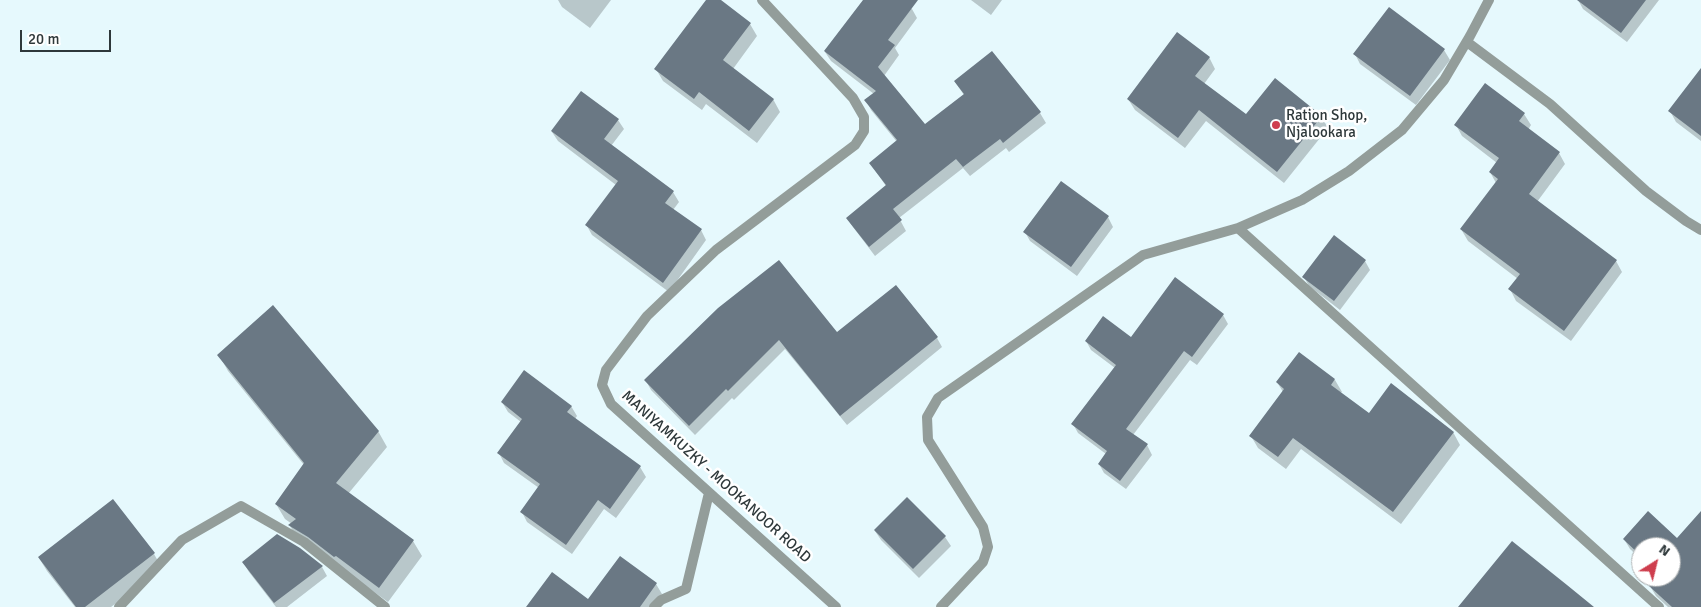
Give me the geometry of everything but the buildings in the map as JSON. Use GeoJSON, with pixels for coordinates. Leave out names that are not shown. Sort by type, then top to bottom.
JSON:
{"type":"FeatureCollection","features":[{"type":"Feature","properties":{"kind":"street","name":"MANIYAMKUZKY - MOOKANOOR ROAD"},"geometry":{"type":"LineString","coordinates":[[762,0],[853,98],[864,117],[864,131],[855,145],[716,250],[667,296],[647,316],[606,370],[602,385],[611,404],[836,607]]}},
{"type":"Feature","properties":{"kind":"street"},"geometry":{"type":"LineString","coordinates":[[941,607],[983,562],[988,547],[983,527],[928,440],[927,417],[938,398],[1143,255],[1238,228],[1302,200],[1349,171],[1402,130],[1444,80],[1489,0]]}},
{"type":"Feature","properties":{"kind":"street"},"geometry":{"type":"LineString","coordinates":[[1467,42],[1550,104],[1646,191],[1701,230]]}},
{"type":"Feature","properties":{"kind":"street"},"geometry":{"type":"LineString","coordinates":[[1238,228],[1659,607]]}},
{"type":"Feature","properties":{"kind":"street"},"geometry":{"type":"LineString","coordinates":[[654,607],[661,600],[686,589],[709,493]]}},
{"type":"Feature","properties":{"kind":"street"},"geometry":{"type":"LineString","coordinates":[[119,607],[182,540],[241,506],[304,542],[385,607]]}},
{"type":"Feature","properties":{"kind":"place","name":"Ration Shop, Njalookara"},"geometry":{"type":"Point","coordinates":[1276,125]}}]}
